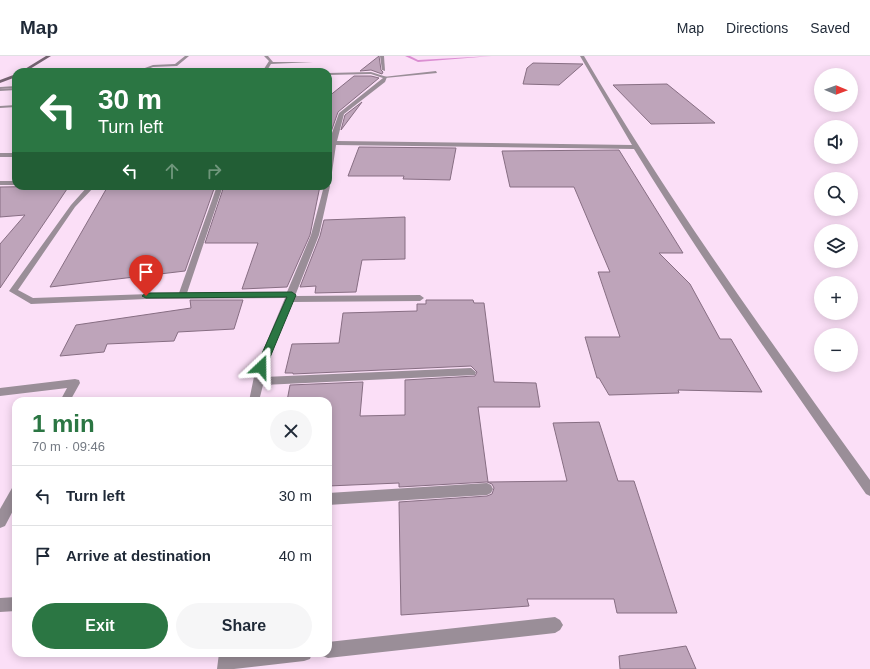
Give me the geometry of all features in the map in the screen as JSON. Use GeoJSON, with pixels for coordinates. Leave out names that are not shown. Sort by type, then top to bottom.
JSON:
{"type":"FeatureCollection","features":[{"type":"Feature","properties":{"kind":"street"},"geometry":{"type":"LineString","coordinates":[[29,68],[50,56]]}},
{"type":"Feature","properties":{"kind":"street"},"geometry":{"type":"LineString","coordinates":[[147,68],[153,66],[176,66],[187,56]]}},
{"type":"Feature","properties":{"kind":"street"},"geometry":{"type":"LineString","coordinates":[[266,56],[271,59],[267,68]]}},
{"type":"Feature","properties":{"kind":"street"},"geometry":{"type":"LineString","coordinates":[[382,56],[384,70]]}},
{"type":"Feature","properties":{"kind":"street"},"geometry":{"type":"LineString","coordinates":[[582,56],[636,147],[695,238],[869,488]]}},
{"type":"Feature","properties":{"kind":"street"},"geometry":{"type":"LineString","coordinates":[[270,63],[311,62]]}},
{"type":"Feature","properties":{"kind":"street"},"geometry":{"type":"LineString","coordinates":[[332,74],[371,73],[385,77],[436,72]]}},
{"type":"Feature","properties":{"kind":"street"},"geometry":{"type":"LineString","coordinates":[[0,82],[12,77]]}},
{"type":"Feature","properties":{"kind":"street"},"geometry":{"type":"LineString","coordinates":[[332,155],[338,122],[342,113],[383,81],[385,77]]}},
{"type":"Feature","properties":{"kind":"street"},"geometry":{"type":"LineString","coordinates":[[0,89],[12,88]]}},
{"type":"Feature","properties":{"kind":"street"},"geometry":{"type":"LineString","coordinates":[[0,107],[12,106]]}},
{"type":"Feature","properties":{"kind":"street"},"geometry":{"type":"LineString","coordinates":[[334,143],[636,147]]}},
{"type":"Feature","properties":{"kind":"street"},"geometry":{"type":"LineString","coordinates":[[0,155],[12,155]]}},
{"type":"Feature","properties":{"kind":"street"},"geometry":{"type":"LineString","coordinates":[[0,183],[12,183]]}},
{"type":"Feature","properties":{"kind":"street"},"geometry":{"type":"LineString","coordinates":[[88,190],[73,206],[13,292],[26,299],[38,301],[146,296],[420,298]]}},
{"type":"Feature","properties":{"kind":"street"},"geometry":{"type":"LineString","coordinates":[[182,296],[219,190]]}},
{"type":"Feature","properties":{"kind":"street"},"geometry":{"type":"LineString","coordinates":[[255,397],[261,367],[291,297],[315,235],[326,190]]}},
{"type":"Feature","properties":{"kind":"street"},"geometry":{"type":"LineString","coordinates":[[258,381],[470,372]]}},
{"type":"Feature","properties":{"kind":"street"},"geometry":{"type":"LineString","coordinates":[[0,392],[75,383],[67,397]]}},
{"type":"Feature","properties":{"kind":"street"},"geometry":{"type":"LineString","coordinates":[[332,499],[487,489]]}},
{"type":"Feature","properties":{"kind":"street"},"geometry":{"type":"LineString","coordinates":[[0,522],[12,500]]}},
{"type":"Feature","properties":{"kind":"street"},"geometry":{"type":"LineString","coordinates":[[0,605],[12,604]]}},
{"type":"Feature","properties":{"kind":"street"},"geometry":{"type":"LineString","coordinates":[[332,650],[555,625]]}},
{"type":"Feature","properties":{"kind":"street"},"geometry":{"type":"LineString","coordinates":[[226,661],[265,657]]}},
{"type":"Feature","properties":{"kind":"building"},"geometry":{"type":"Polygon","coordinates":[[[379,56],[381,70],[383,72],[382,74],[371,70],[360,71],[379,56]]]}},
{"type":"Feature","properties":{"kind":"building"},"geometry":{"type":"Polygon","coordinates":[[[533,63],[583,64],[559,85],[523,84],[527,68],[533,63]]]}},
{"type":"Feature","properties":{"kind":"building"},"geometry":{"type":"Polygon","coordinates":[[[354,76],[371,76],[379,78],[338,112],[332,129],[332,94],[354,76]]]}},
{"type":"Feature","properties":{"kind":"building"},"geometry":{"type":"Polygon","coordinates":[[[667,84],[715,123],[651,124],[613,85],[667,84]]]}},
{"type":"Feature","properties":{"kind":"building"},"geometry":{"type":"Polygon","coordinates":[[[362,102],[341,130],[345,115],[362,102]]]}},
{"type":"Feature","properties":{"kind":"building"},"geometry":{"type":"Polygon","coordinates":[[[359,147],[456,148],[450,180],[403,179],[404,176],[348,176],[359,147]]]}},
{"type":"Feature","properties":{"kind":"building"},"geometry":{"type":"Polygon","coordinates":[[[619,150],[683,253],[659,253],[690,284],[720,339],[731,339],[762,392],[678,390],[679,393],[609,395],[599,378],[597,378],[585,337],[620,337],[598,272],[610,272],[574,187],[510,187],[502,151],[619,150]]]}},
{"type":"Feature","properties":{"kind":"building"},"geometry":{"type":"Polygon","coordinates":[[[0,187],[12,187],[12,190],[66,190],[0,288],[0,244],[25,215],[0,217],[0,187]]]}},
{"type":"Feature","properties":{"kind":"building"},"geometry":{"type":"Polygon","coordinates":[[[106,190],[214,190],[185,271],[50,287],[106,190]]]}},
{"type":"Feature","properties":{"kind":"building"},"geometry":{"type":"Polygon","coordinates":[[[223,190],[319,190],[310,235],[287,287],[242,289],[258,243],[205,243],[223,190]]]}},
{"type":"Feature","properties":{"kind":"building"},"geometry":{"type":"Polygon","coordinates":[[[405,217],[405,259],[362,260],[356,292],[315,293],[316,286],[300,287],[320,236],[324,220],[405,217]]]}},
{"type":"Feature","properties":{"kind":"building"},"geometry":{"type":"Polygon","coordinates":[[[190,300],[243,300],[234,329],[178,332],[174,341],[107,344],[104,352],[60,356],[76,325],[191,308],[190,300]]]}},
{"type":"Feature","properties":{"kind":"building"},"geometry":{"type":"Polygon","coordinates":[[[426,300],[473,300],[474,303],[484,303],[494,382],[536,383],[540,407],[478,407],[488,482],[567,481],[553,423],[599,422],[618,481],[634,481],[677,613],[617,613],[614,599],[527,599],[529,606],[401,615],[399,502],[487,496],[492,494],[494,488],[492,484],[487,482],[399,487],[399,483],[332,486],[332,397],[288,397],[290,385],[363,382],[360,416],[405,415],[405,380],[475,376],[477,372],[471,366],[293,374],[285,373],[292,344],[339,343],[343,313],[417,311],[417,304],[426,304],[426,300]]]}},
{"type":"Feature","properties":{"kind":"building"},"geometry":{"type":"Polygon","coordinates":[[[686,646],[696,669],[620,669],[619,656],[686,646]]]}},
{"type":"Feature","properties":{"kind":"waterway"},"geometry":{"type":"LineString","coordinates":[[407,56],[418,61],[490,56]]}},
{"type":"Feature","properties":{"kind":"route"},"geometry":{"type":"LineString","coordinates":[[146,296],[292,295],[261,367]]}}]}
